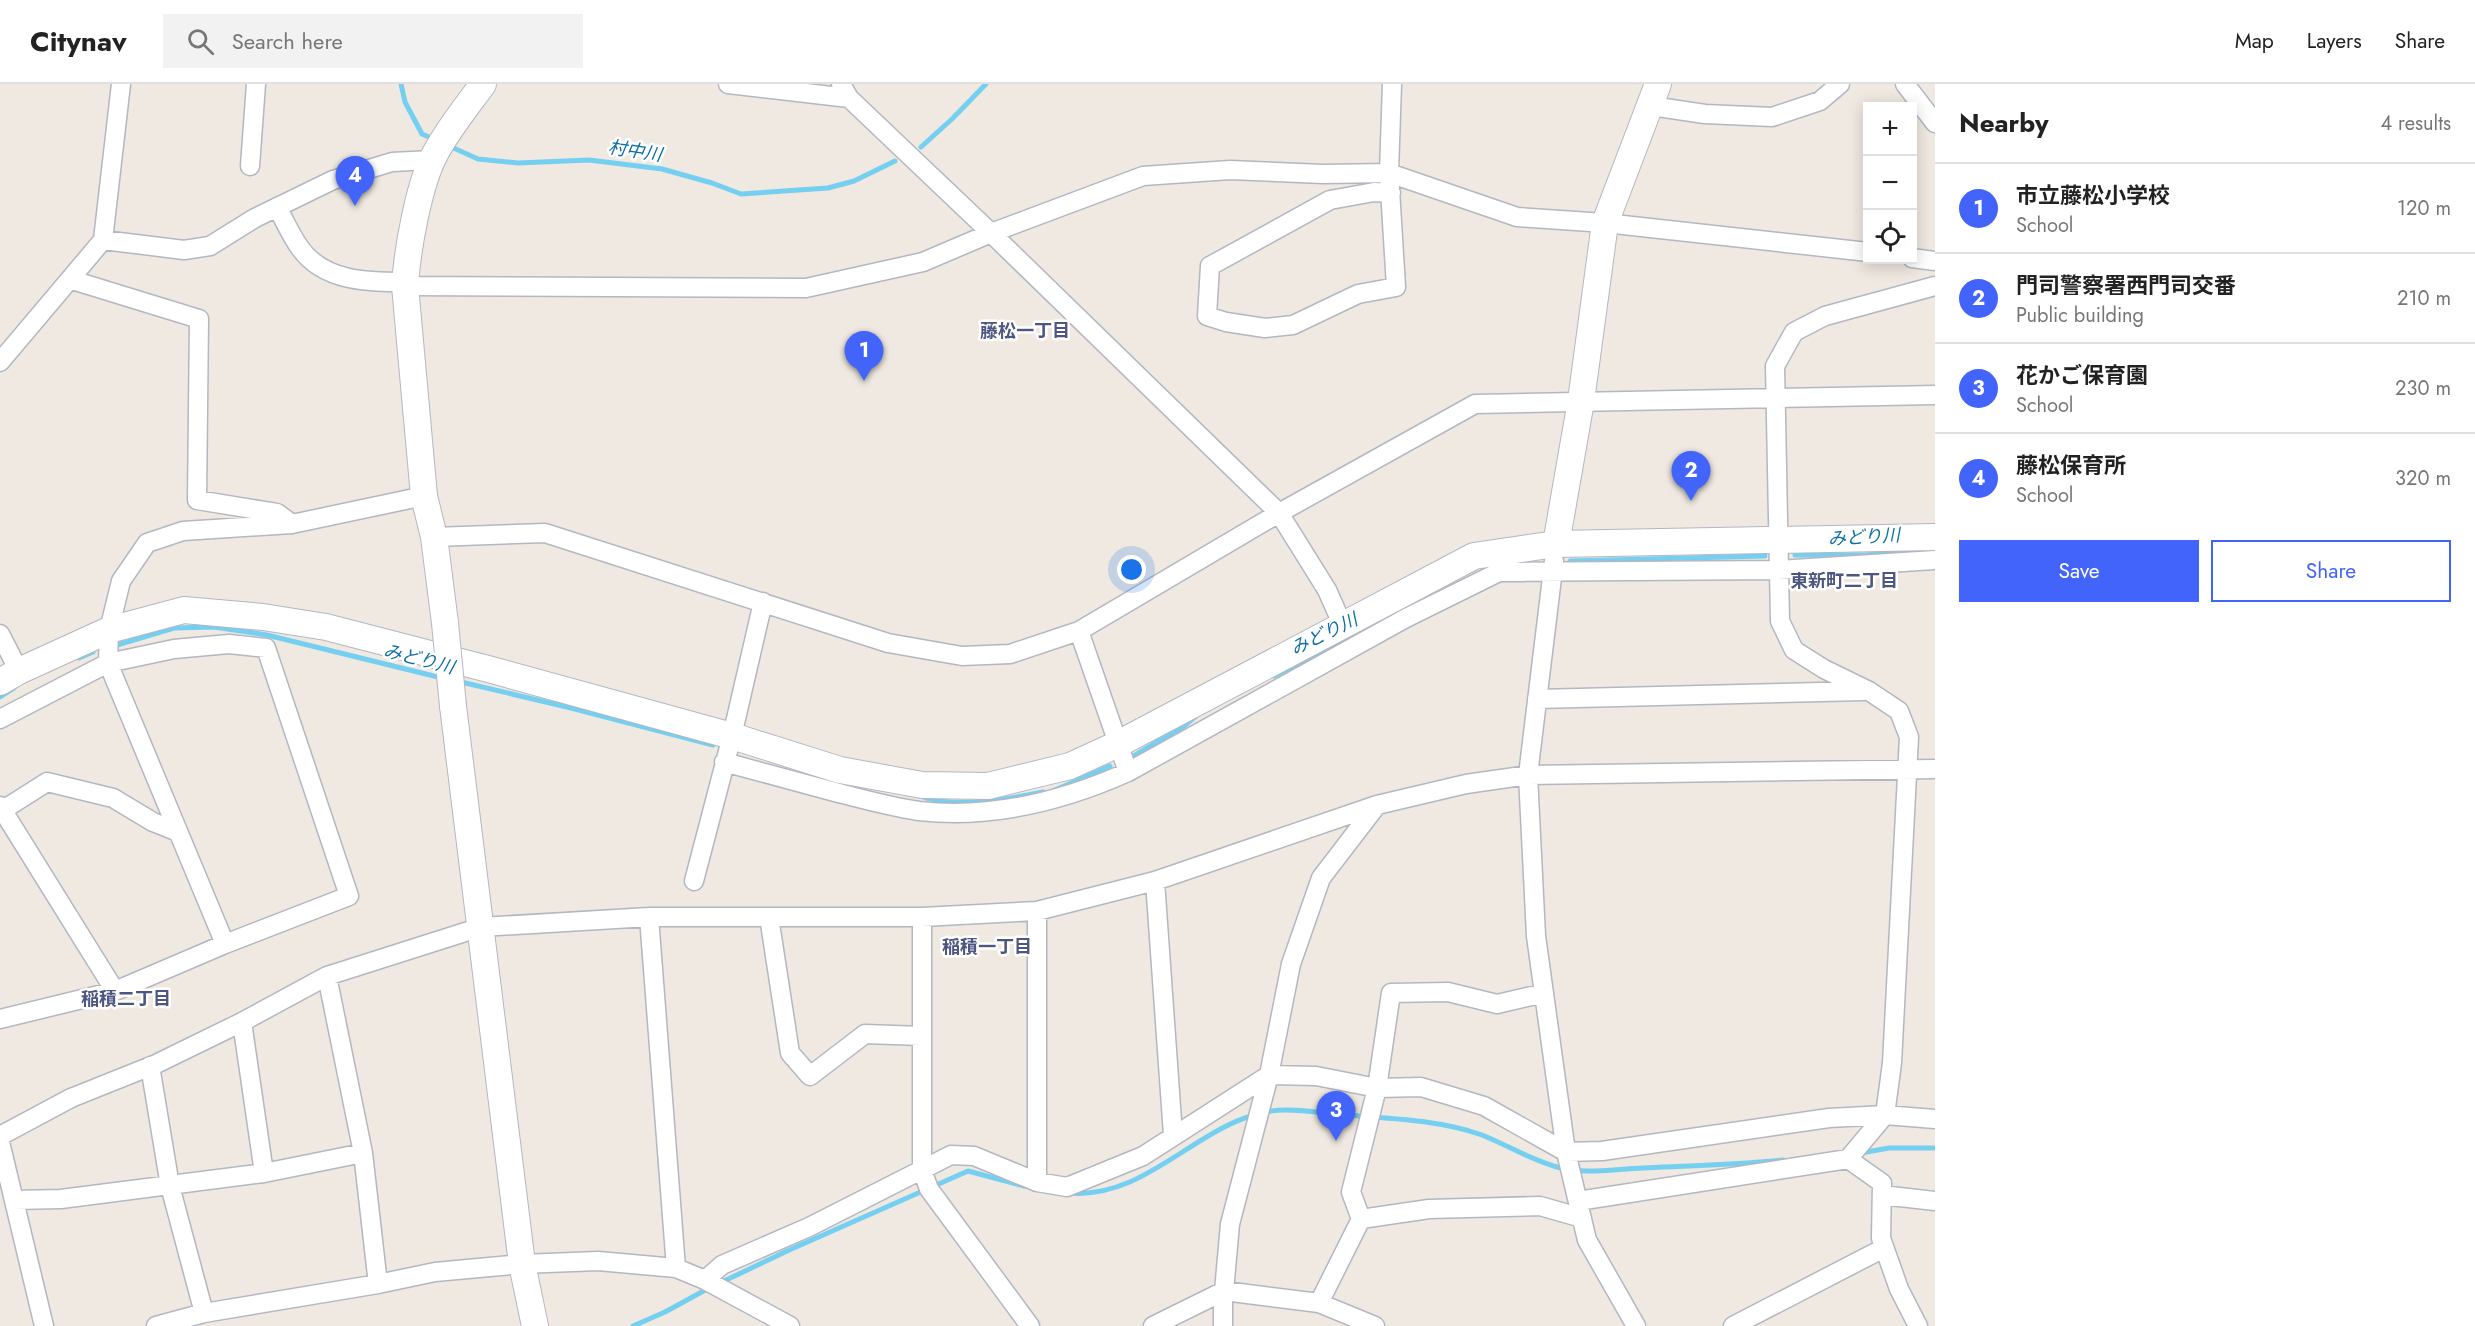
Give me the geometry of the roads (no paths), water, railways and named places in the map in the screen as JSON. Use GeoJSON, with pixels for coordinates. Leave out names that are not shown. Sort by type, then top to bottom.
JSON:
{"type":"FeatureCollection","features":[{"type":"Feature","properties":{"kind":"street"},"geometry":{"type":"LineString","coordinates":[[0,362],[104,240],[121,84]]}},
{"type":"Feature","properties":{"kind":"street"},"geometry":{"type":"LineString","coordinates":[[250,166],[256,84]]}},
{"type":"Feature","properties":{"kind":"street"},"geometry":{"type":"LineString","coordinates":[[483,84],[439,148],[420,198],[407,258],[406,284],[424,496],[435,537],[453,706],[522,1264],[534,1326]]}},
{"type":"Feature","properties":{"kind":"street"},"geometry":{"type":"LineString","coordinates":[[728,84],[845,91],[1280,513],[1327,590],[1343,626]]}},
{"type":"Feature","properties":{"kind":"street"},"geometry":{"type":"LineString","coordinates":[[1391,192],[1374,192],[1330,200],[1210,266],[1207,316],[1226,322],[1265,328],[1293,325],[1358,294],[1396,287],[1391,192],[1389,173],[1392,84]]}},
{"type":"Feature","properties":{"kind":"street"},"geometry":{"type":"LineString","coordinates":[[1636,1326],[1587,1240],[1566,1152],[1536,936],[1528,775],[1556,544],[1581,401],[1605,222],[1654,95],[1705,114],[1772,117],[1821,101],[1840,84]]}},
{"type":"Feature","properties":{"kind":"street"},"geometry":{"type":"LineString","coordinates":[[1905,84],[1935,123]]}},
{"type":"Feature","properties":{"kind":"street"},"geometry":{"type":"LineString","coordinates":[[104,240],[174,249],[210,246],[255,218],[333,180],[439,148]]}},
{"type":"Feature","properties":{"kind":"street"},"geometry":{"type":"LineString","coordinates":[[277,207],[299,248],[312,261],[342,277],[362,282],[406,284],[806,288],[923,262],[991,232],[1143,176],[1230,170],[1323,174],[1389,173],[1517,217],[1605,222],[1863,251]]}},
{"type":"Feature","properties":{"kind":"street"},"geometry":{"type":"LineString","coordinates":[[1917,259],[1935,261]]}},
{"type":"Feature","properties":{"kind":"street"},"geometry":{"type":"LineString","coordinates":[[72,280],[199,320],[197,500],[277,513],[292,524]]}},
{"type":"Feature","properties":{"kind":"street"},"geometry":{"type":"LineString","coordinates":[[1361,1219],[1428,1209],[1540,1206],[1580,1209],[1848,1159],[1885,1115],[1892,1063],[1909,737],[1899,711],[1869,691],[1824,669],[1794,650],[1780,621],[1775,366],[1794,332],[1825,316],[1935,286]]}},
{"type":"Feature","properties":{"kind":"street"},"geometry":{"type":"LineString","coordinates":[[435,537],[545,533],[888,643],[962,656],[1010,654],[1079,631],[1280,513],[1475,404],[1935,395]]}},
{"type":"Feature","properties":{"kind":"street"},"geometry":{"type":"LineString","coordinates":[[225,944],[108,663],[109,630],[121,581],[147,543],[183,531],[292,524],[424,496]]}},
{"type":"Feature","properties":{"kind":"street"},"geometry":{"type":"LineString","coordinates":[[0,634],[9,676],[109,630],[184,610],[263,617],[326,627],[492,670],[732,736],[840,770],[922,785],[988,786],[1070,766],[1118,744],[1474,556],[1556,544],[1935,537]]}},
{"type":"Feature","properties":{"kind":"street"},"geometry":{"type":"LineString","coordinates":[[724,762],[863,799],[918,811],[996,811],[1050,800],[1128,772],[1406,618],[1499,572],[1778,570],[1935,560]]}},
{"type":"Feature","properties":{"kind":"street"},"geometry":{"type":"LineString","coordinates":[[694,881],[732,736],[763,602]]}},
{"type":"Feature","properties":{"kind":"street"},"geometry":{"type":"LineString","coordinates":[[1079,631],[1128,772]]}},
{"type":"Feature","properties":{"kind":"street"},"geometry":{"type":"LineString","coordinates":[[0,719],[108,663],[184,648],[229,644],[266,648],[349,896],[225,944],[115,991],[0,1019]]}},
{"type":"Feature","properties":{"kind":"street"},"geometry":{"type":"LineString","coordinates":[[1537,699],[1869,691]]}},
{"type":"Feature","properties":{"kind":"street"},"geometry":{"type":"LineString","coordinates":[[0,1136],[71,1098],[150,1066],[242,1022],[327,976],[480,927],[650,917],[922,917],[1037,911],[1155,881],[1377,805],[1466,784],[1528,775],[1935,769]]}},
{"type":"Feature","properties":{"kind":"street"},"geometry":{"type":"LineString","coordinates":[[115,991],[1,808],[47,782],[113,798],[153,822],[178,832]]}},
{"type":"Feature","properties":{"kind":"street"},"geometry":{"type":"LineString","coordinates":[[1223,1326],[1230,1224],[1269,1075],[1291,964],[1321,878],[1377,805]]}},
{"type":"Feature","properties":{"kind":"street"},"geometry":{"type":"LineString","coordinates":[[1155,881],[1173,1135]]}},
{"type":"Feature","properties":{"kind":"street"},"geometry":{"type":"LineString","coordinates":[[1037,911],[1037,1182]]}},
{"type":"Feature","properties":{"kind":"street"},"geometry":{"type":"LineString","coordinates":[[650,917],[676,1268]]}},
{"type":"Feature","properties":{"kind":"street"},"geometry":{"type":"LineString","coordinates":[[769,917],[790,1053],[810,1076],[865,1034],[922,1036]]}},
{"type":"Feature","properties":{"kind":"street"},"geometry":{"type":"LineString","coordinates":[[922,917],[922,1170],[929,1189],[1030,1326]]}},
{"type":"Feature","properties":{"kind":"street"},"geometry":{"type":"LineString","coordinates":[[327,976],[363,1153],[378,1284]]}},
{"type":"Feature","properties":{"kind":"street"},"geometry":{"type":"LineString","coordinates":[[1319,1303],[1361,1219],[1351,1192],[1377,1088],[1391,993],[1448,992],[1497,1004],[1544,993]]}},
{"type":"Feature","properties":{"kind":"street"},"geometry":{"type":"LineString","coordinates":[[242,1022],[264,1173]]}},
{"type":"Feature","properties":{"kind":"street"},"geometry":{"type":"LineString","coordinates":[[150,1066],[170,1186],[204,1313]]}},
{"type":"Feature","properties":{"kind":"street"},"geometry":{"type":"LineString","coordinates":[[705,1280],[722,1265],[809,1227],[951,1155],[974,1155],[1037,1182],[1067,1187],[1143,1156],[1269,1075],[1316,1076],[1377,1088],[1421,1087],[1485,1106],[1566,1152],[1602,1151],[1829,1118],[1885,1115],[1935,1119]]}},
{"type":"Feature","properties":{"kind":"street"},"geometry":{"type":"LineString","coordinates":[[0,1142],[44,1326]]}},
{"type":"Feature","properties":{"kind":"street"},"geometry":{"type":"LineString","coordinates":[[14,1200],[61,1199],[170,1186],[264,1173],[363,1153]]}},
{"type":"Feature","properties":{"kind":"street"},"geometry":{"type":"LineString","coordinates":[[1848,1159],[1882,1183],[1881,1238],[1899,1289],[1918,1326]]}},
{"type":"Feature","properties":{"kind":"street"},"geometry":{"type":"LineString","coordinates":[[1882,1195],[1935,1201]]}},
{"type":"Feature","properties":{"kind":"street"},"geometry":{"type":"LineString","coordinates":[[1733,1326],[1767,1318],[1884,1248]]}},
{"type":"Feature","properties":{"kind":"street"},"geometry":{"type":"LineString","coordinates":[[156,1326],[204,1313],[378,1284],[435,1272],[522,1264],[598,1261],[676,1268],[705,1280],[790,1326]]}},
{"type":"Feature","properties":{"kind":"street"},"geometry":{"type":"LineString","coordinates":[[1153,1326],[1224,1292],[1319,1303],[1375,1326]]}},
{"type":"Feature","properties":{"kind":"waterway","name":"村中川"},"geometry":{"type":"LineString","coordinates":[[401,84],[405,102],[422,134],[436,140]]}},
{"type":"Feature","properties":{"kind":"waterway","name":"村中川"},"geometry":{"type":"LineString","coordinates":[[921,147],[986,84]]}},
{"type":"Feature","properties":{"kind":"waterway","name":"村中川"},"geometry":{"type":"LineString","coordinates":[[447,145],[478,159],[518,163],[589,160],[662,169],[741,194],[828,188],[854,181],[895,161]]}},
{"type":"Feature","properties":{"kind":"waterway","name":"みどり川"},"geometry":{"type":"LineString","coordinates":[[1795,555],[1867,555],[1910,550]]}},
{"type":"Feature","properties":{"kind":"waterway","name":"みどり川"},"geometry":{"type":"LineString","coordinates":[[1570,561],[1765,556]]}},
{"type":"Feature","properties":{"kind":"waterway","name":"みどり川"},"geometry":{"type":"LineString","coordinates":[[117,645],[174,628],[214,627],[267,635],[442,678]]}},
{"type":"Feature","properties":{"kind":"waterway","name":"みどり川"},"geometry":{"type":"LineString","coordinates":[[1274,676],[1360,634]]}},
{"type":"Feature","properties":{"kind":"waterway","name":"みどり川"},"geometry":{"type":"LineString","coordinates":[[79,658],[93,652]]}},
{"type":"Feature","properties":{"kind":"waterway","name":"みどり川"},"geometry":{"type":"LineString","coordinates":[[457,681],[713,745]]}},
{"type":"Feature","properties":{"kind":"waterway","name":"みどり川"},"geometry":{"type":"LineString","coordinates":[[0,697],[14,688]]}},
{"type":"Feature","properties":{"kind":"waterway","name":"みどり川"},"geometry":{"type":"LineString","coordinates":[[1132,757],[1184,726],[1196,716]]}},
{"type":"Feature","properties":{"kind":"waterway","name":"みどり川"},"geometry":{"type":"LineString","coordinates":[[1055,790],[1110,766]]}},
{"type":"Feature","properties":{"kind":"waterway","name":"みどり川"},"geometry":{"type":"LineString","coordinates":[[919,796],[965,803],[1043,792]]}},
{"type":"Feature","properties":{"kind":"waterway"},"geometry":{"type":"LineString","coordinates":[[1069,1193],[1097,1192],[1123,1185],[1148,1173],[1220,1129],[1245,1118],[1279,1110],[1428,1122],[1482,1135],[1547,1164],[1578,1171],[1783,1160]]}},
{"type":"Feature","properties":{"kind":"waterway"},"geometry":{"type":"LineString","coordinates":[[1861,1153],[1889,1148],[1935,1148]]}},
{"type":"Feature","properties":{"kind":"waterway"},"geometry":{"type":"LineString","coordinates":[[720,1283],[968,1171],[1024,1186]]}},
{"type":"Feature","properties":{"kind":"waterway"},"geometry":{"type":"LineString","coordinates":[[633,1326],[709,1288]]}},
{"type":"Feature","properties":{"kind":"place","name":"藤松保育所"},"geometry":{"type":"Point","coordinates":[355,206]}},
{"type":"Feature","properties":{"kind":"place","name":"市立藤松小学校"},"geometry":{"type":"Point","coordinates":[864,381]}},
{"type":"Feature","properties":{"kind":"place","name":"門司警察署西門司交番"},"geometry":{"type":"Point","coordinates":[1691,501]}},
{"type":"Feature","properties":{"kind":"place","name":"花かご保育園"},"geometry":{"type":"Point","coordinates":[1336,1141]}},
{"type":"Feature","properties":{"kind":"district","name":"藤松一丁目"},"geometry":{"type":"Point","coordinates":[1025,331]}},
{"type":"Feature","properties":{"kind":"district","name":"東新町二丁目"},"geometry":{"type":"Point","coordinates":[1844,581]}},
{"type":"Feature","properties":{"kind":"district","name":"稲積一丁目"},"geometry":{"type":"Point","coordinates":[987,947]}},
{"type":"Feature","properties":{"kind":"district","name":"稲積二丁目"},"geometry":{"type":"Point","coordinates":[126,999]}}]}
